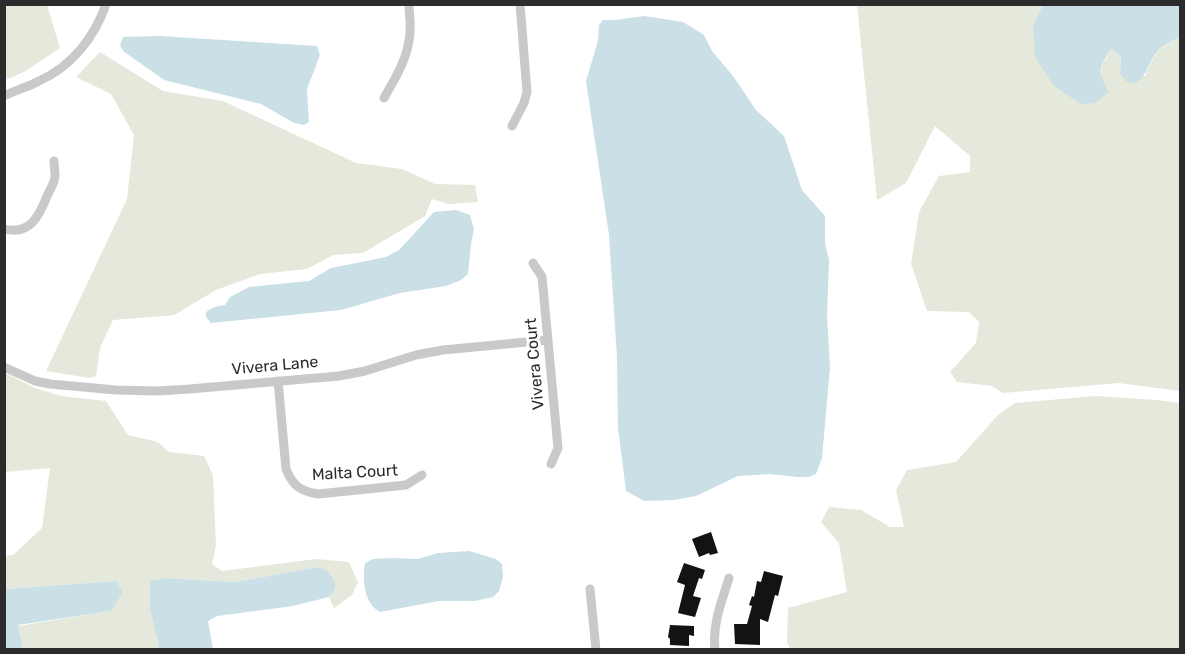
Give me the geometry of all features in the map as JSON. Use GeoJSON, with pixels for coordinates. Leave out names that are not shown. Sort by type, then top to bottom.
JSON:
{"type":"FeatureCollection","features":[{"type":"Feature","properties":{"kind":"street"},"geometry":{"type":"LineString","coordinates":[[4,96],[40,81],[59,70],[78,53],[93,33],[106,4]]}},
{"type":"Feature","properties":{"kind":"street"},"geometry":{"type":"LineString","coordinates":[[384,98],[403,64],[408,48],[411,30],[409,4]]}},
{"type":"Feature","properties":{"kind":"street"},"geometry":{"type":"LineString","coordinates":[[512,126],[524,103],[526,92],[520,4]]}},
{"type":"Feature","properties":{"kind":"street"},"geometry":{"type":"LineString","coordinates":[[4,229],[21,230],[32,224],[39,215],[55,177],[54,161]]}},
{"type":"Feature","properties":{"kind":"street","name":"Vivera Court"},"geometry":{"type":"LineString","coordinates":[[533,263],[542,277],[558,448],[551,464]]}},
{"type":"Feature","properties":{"kind":"street","name":"Vivera Lane"},"geometry":{"type":"LineString","coordinates":[[4,367],[27,378],[43,382],[116,390],[157,391],[339,376],[443,350],[548,340]]}},
{"type":"Feature","properties":{"kind":"street","name":"Malta Court"},"geometry":{"type":"LineString","coordinates":[[278,381],[286,469],[290,480],[299,488],[318,494],[406,485],[422,475]]}},
{"type":"Feature","properties":{"kind":"street","name":"Malta Court"},"geometry":{"type":"LineString","coordinates":[[282,488],[290,480]]}},
{"type":"Feature","properties":{"kind":"street"},"geometry":{"type":"LineString","coordinates":[[715,650],[713,638],[715,621],[729,578]]}},
{"type":"Feature","properties":{"kind":"street"},"geometry":{"type":"LineString","coordinates":[[590,589],[596,650]]}},
{"type":"Feature","properties":{"kind":"shaded area"},"geometry":{"type":"Polygon","coordinates":[[[5,4],[47,5],[60,48],[26,71],[5,80],[5,4]]]}},
{"type":"Feature","properties":{"kind":"shaded area"},"geometry":{"type":"Polygon","coordinates":[[[857,5],[1043,5],[1033,25],[1101,78],[1102,63],[1107,58],[1109,50],[1113,50],[1121,57],[1120,73],[1145,76],[1158,52],[1180,37],[1180,391],[1119,383],[1003,393],[992,386],[957,382],[950,372],[976,343],[979,322],[969,312],[927,311],[911,264],[919,212],[939,176],[970,172],[970,156],[935,126],[906,183],[877,200],[857,5]]]}},
{"type":"Feature","properties":{"kind":"shaded area"},"geometry":{"type":"Polygon","coordinates":[[[100,52],[163,91],[223,101],[356,163],[402,169],[435,184],[475,185],[478,202],[449,204],[432,199],[425,216],[363,253],[333,255],[307,269],[260,274],[216,290],[174,315],[113,320],[100,348],[96,376],[90,378],[46,371],[127,199],[134,135],[111,94],[76,77],[100,52]]]}},
{"type":"Feature","properties":{"kind":"shaded area"},"geometry":{"type":"Polygon","coordinates":[[[5,373],[35,388],[61,396],[106,401],[128,435],[158,442],[169,452],[204,456],[213,475],[216,545],[212,564],[222,571],[316,559],[349,562],[358,582],[352,595],[334,608],[329,597],[335,589],[319,567],[235,582],[165,578],[150,582],[159,649],[23,649],[18,626],[111,611],[116,581],[5,589],[4,556],[13,555],[42,528],[50,468],[5,472],[5,373]]]}},
{"type":"Feature","properties":{"kind":"shaded area"},"geometry":{"type":"Polygon","coordinates":[[[1096,396],[1180,403],[1180,649],[791,649],[787,643],[788,608],[847,592],[839,543],[821,522],[829,507],[861,510],[890,527],[904,527],[896,490],[907,470],[956,462],[998,415],[1015,403],[1096,396]]]}},
{"type":"Feature","properties":{"kind":"water"},"geometry":{"type":"Polygon","coordinates":[[[1043,5],[1180,5],[1180,37],[1158,51],[1136,83],[1127,82],[1120,74],[1121,57],[1113,50],[1109,50],[1102,64],[1101,75],[1109,92],[1095,103],[1081,104],[1054,86],[1035,57],[1033,25],[1043,5]]]}},
{"type":"Feature","properties":{"kind":"water"},"geometry":{"type":"Polygon","coordinates":[[[644,16],[683,22],[704,35],[712,51],[733,76],[756,110],[784,136],[802,190],[825,216],[825,243],[829,260],[827,316],[830,368],[822,458],[816,474],[809,477],[770,474],[738,476],[696,496],[674,500],[644,501],[626,491],[618,428],[617,357],[609,235],[586,81],[598,41],[599,25],[603,20],[644,16]]]}},
{"type":"Feature","properties":{"kind":"water"},"geometry":{"type":"Polygon","coordinates":[[[160,36],[317,46],[320,55],[307,89],[309,122],[304,125],[294,123],[261,104],[164,80],[123,51],[120,45],[123,37],[160,36]]]}},
{"type":"Feature","properties":{"kind":"water"},"geometry":{"type":"Polygon","coordinates":[[[456,210],[470,215],[474,229],[468,274],[461,280],[446,286],[400,293],[341,310],[211,323],[206,317],[206,312],[214,307],[225,305],[230,297],[249,287],[309,281],[331,268],[386,257],[399,250],[434,212],[456,210]]]}},
{"type":"Feature","properties":{"kind":"water"},"geometry":{"type":"Polygon","coordinates":[[[469,551],[496,559],[502,564],[503,577],[499,591],[493,597],[475,601],[439,601],[380,612],[367,597],[364,583],[365,563],[373,559],[418,559],[438,553],[469,551]]]}},
{"type":"Feature","properties":{"kind":"water"},"geometry":{"type":"Polygon","coordinates":[[[319,567],[326,570],[335,581],[335,589],[329,597],[293,606],[217,616],[208,621],[213,649],[159,649],[150,608],[150,581],[165,578],[235,582],[319,567]]]}},
{"type":"Feature","properties":{"kind":"water"},"geometry":{"type":"Polygon","coordinates":[[[116,581],[123,592],[111,611],[18,625],[23,649],[5,649],[5,589],[116,581]]]}},
{"type":"Feature","properties":{"kind":"building"},"geometry":{"type":"Polygon","coordinates":[[[711,532],[718,553],[710,555],[709,553],[699,557],[692,539],[711,532]]]}},
{"type":"Feature","properties":{"kind":"building"},"geometry":{"type":"Polygon","coordinates":[[[684,563],[705,570],[702,579],[699,578],[693,596],[701,598],[695,617],[678,613],[685,585],[677,582],[684,563]]]}},
{"type":"Feature","properties":{"kind":"building"},"geometry":{"type":"Polygon","coordinates":[[[764,571],[783,576],[768,622],[760,619],[760,645],[735,644],[734,624],[747,624],[752,606],[749,605],[752,596],[754,597],[757,581],[761,582],[764,571]]]}},
{"type":"Feature","properties":{"kind":"building"},"geometry":{"type":"Polygon","coordinates":[[[670,625],[694,626],[694,636],[689,635],[689,646],[670,645],[668,637],[670,625]]]}}]}
